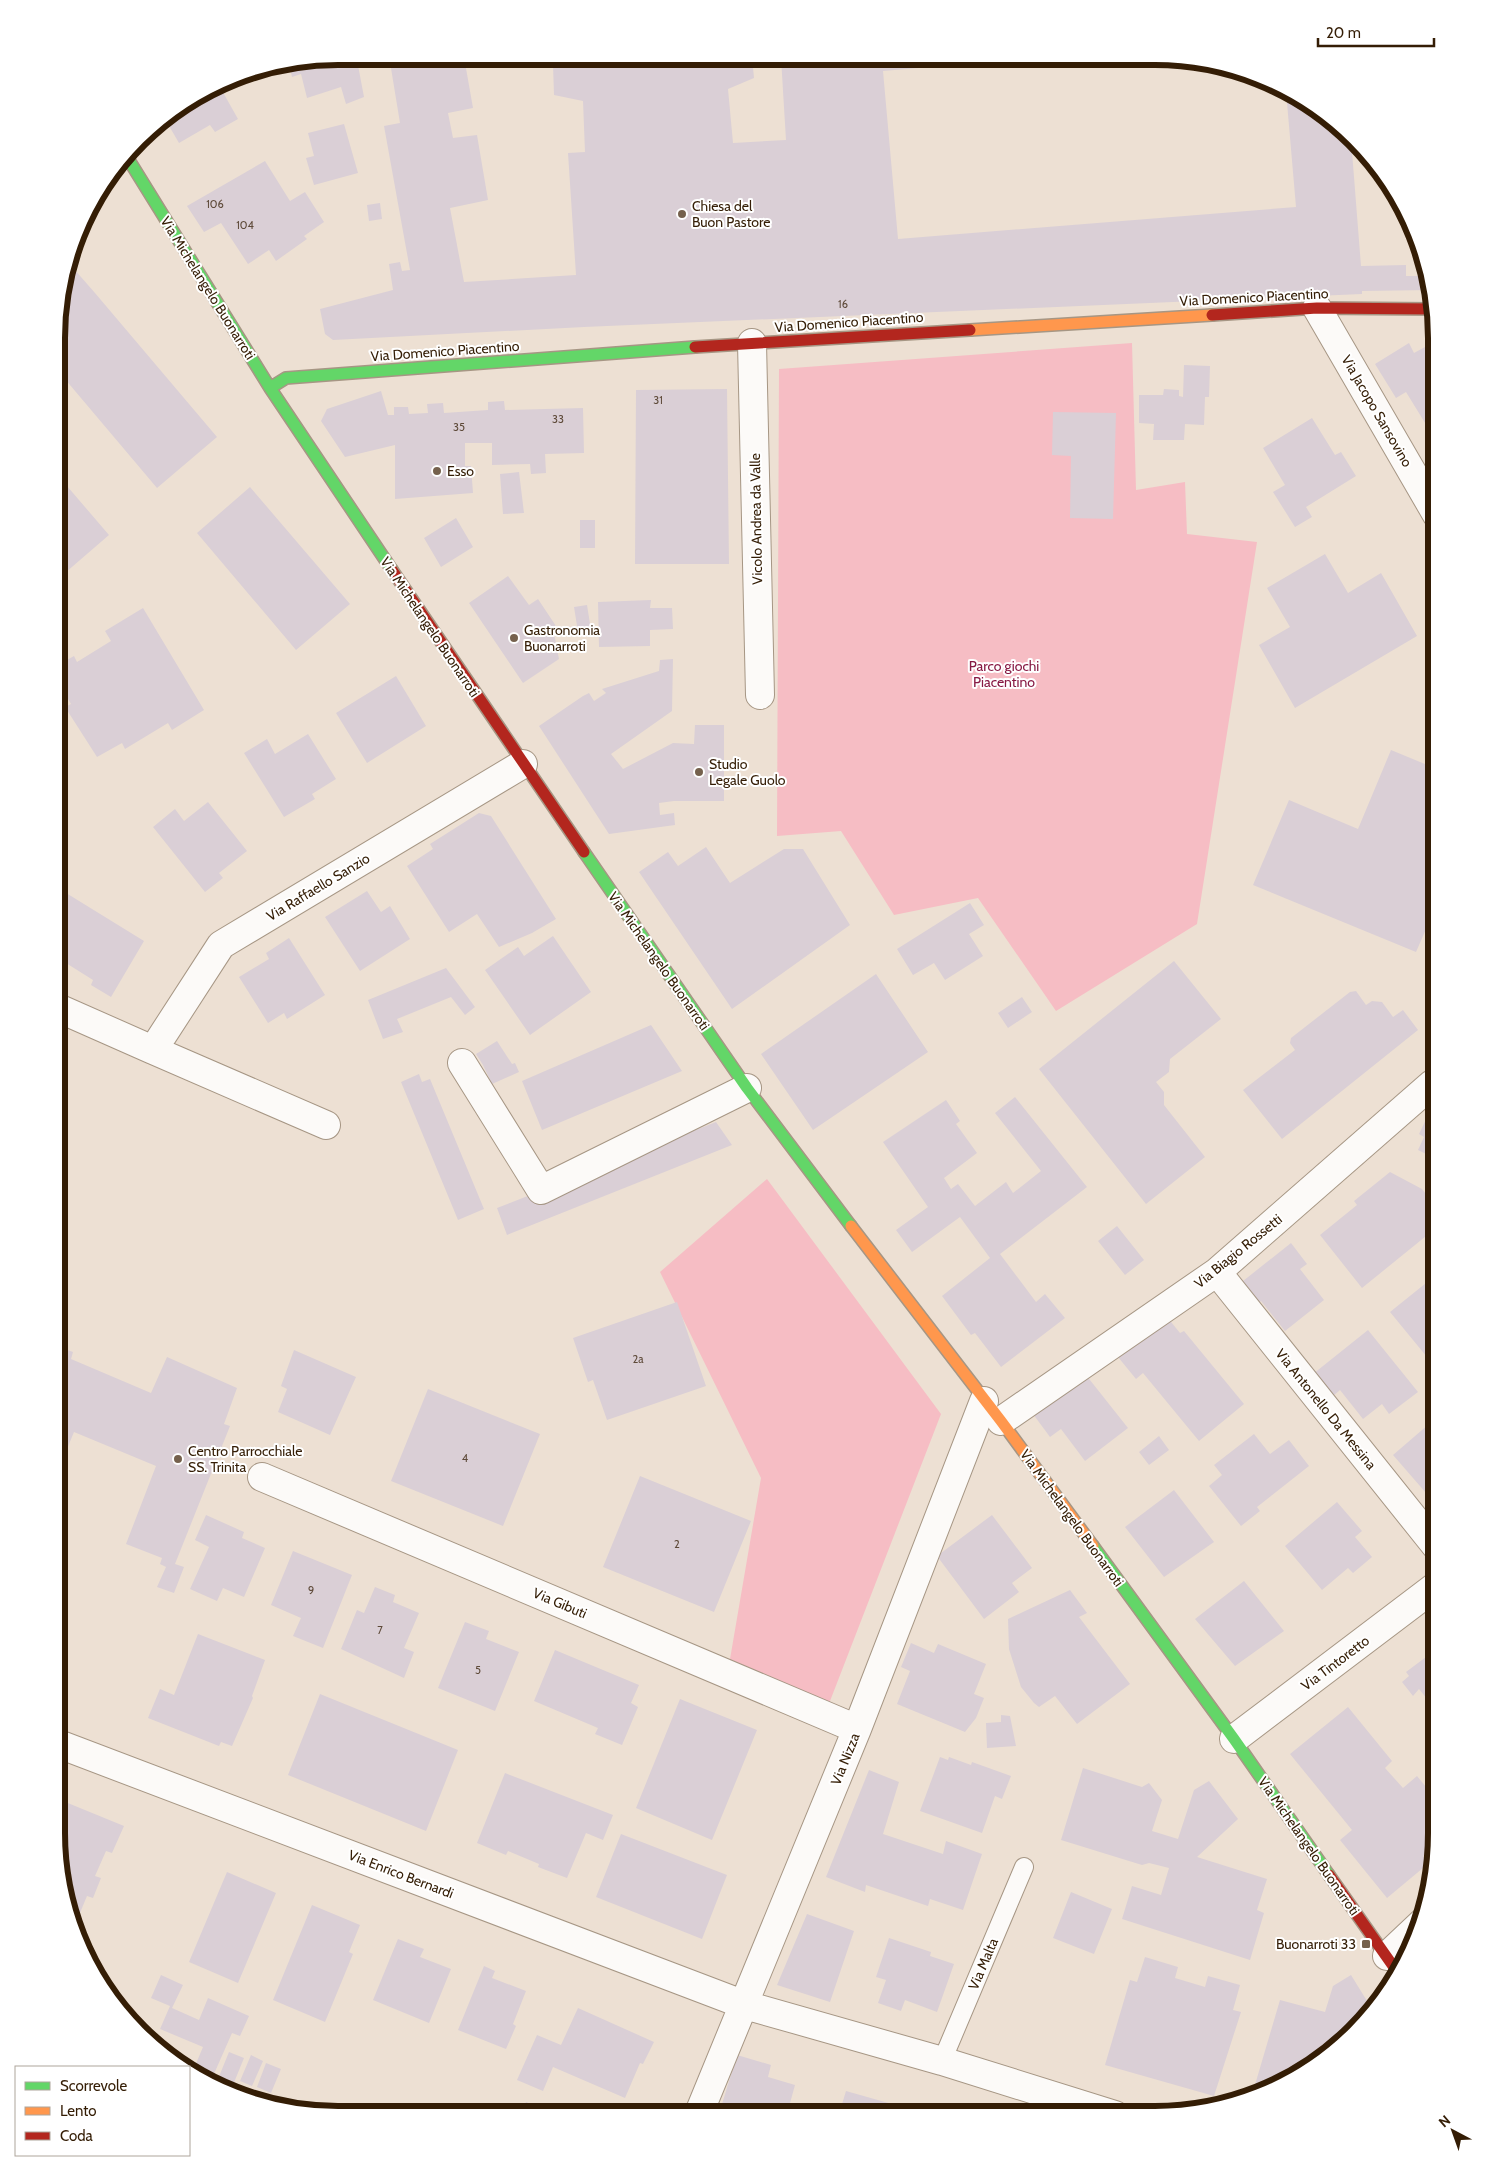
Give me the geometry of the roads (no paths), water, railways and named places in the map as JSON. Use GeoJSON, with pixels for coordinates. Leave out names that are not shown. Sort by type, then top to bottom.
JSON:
{"type":"FeatureCollection","features":[{"type":"Feature","properties":{"kind":"street","name":"Via Michelangelo Buonarroti"},"geometry":{"type":"LineString","coordinates":[[130,162],[270,388],[523,764],[747,1088],[993,1411],[1234,1739],[1392,1964],[1401,1952]]}},
{"type":"Feature","properties":{"kind":"street","name":"Via Domenico Piacentino"},"geometry":{"type":"LineString","coordinates":[[270,388],[286,378],[752,343],[1317,308],[1426,309]]}},
{"type":"Feature","properties":{"kind":"street","name":"Via Jacopo Sansovino"},"geometry":{"type":"LineString","coordinates":[[1317,308],[1428,499]]}},
{"type":"Feature","properties":{"kind":"street","name":"Vicolo Andrea da Valle"},"geometry":{"type":"LineString","coordinates":[[752,343],[760,695]]}},
{"type":"Feature","properties":{"kind":"street","name":"Via Raffaello Sanzio"},"geometry":{"type":"LineString","coordinates":[[153,1050],[221,945],[523,764]]}},
{"type":"Feature","properties":{"kind":"street"},"geometry":{"type":"LineString","coordinates":[[65,1011],[326,1126]]}},
{"type":"Feature","properties":{"kind":"street"},"geometry":{"type":"LineString","coordinates":[[462,1063],[541,1190],[747,1088]]}},
{"type":"Feature","properties":{"kind":"street","name":"Via Biagio Rossetti"},"geometry":{"type":"LineString","coordinates":[[993,1411],[1217,1272],[1428,1087]]}},
{"type":"Feature","properties":{"kind":"street","name":"Via Antonello Da Messina"},"geometry":{"type":"LineString","coordinates":[[1217,1272],[1428,1536]]}},
{"type":"Feature","properties":{"kind":"street","name":"Via Nizza"},"geometry":{"type":"LineString","coordinates":[[702,2106],[857,1729],[993,1411]]}},
{"type":"Feature","properties":{"kind":"street","name":"Via Gibuti"},"geometry":{"type":"LineString","coordinates":[[262,1477],[857,1729]]}},
{"type":"Feature","properties":{"kind":"street","name":"Via Tintoretto"},"geometry":{"type":"LineString","coordinates":[[1234,1739],[1428,1592]]}},
{"type":"Feature","properties":{"kind":"street","name":"Via Enrico Bernardi"},"geometry":{"type":"LineString","coordinates":[[65,1746],[745,2005]]}},
{"type":"Feature","properties":{"kind":"street"},"geometry":{"type":"LineString","coordinates":[[745,2005],[942,2061],[1086,2106]]}},
{"type":"Feature","properties":{"kind":"lane","name":"Via Malta"},"geometry":{"type":"LineString","coordinates":[[942,2061],[1024,1867]]}},
{"type":"Feature","properties":{"kind":"place","name":"Chiesa del Buon Pastore"},"geometry":{"type":"Point","coordinates":[682,214]}},
{"type":"Feature","properties":{"kind":"place","name":"Esso"},"geometry":{"type":"Point","coordinates":[437,471]}},
{"type":"Feature","properties":{"kind":"place","name":"Gastronomia Buonarroti"},"geometry":{"type":"Point","coordinates":[514,638]}},
{"type":"Feature","properties":{"kind":"place","name":"Studio Legale Guolo"},"geometry":{"type":"Point","coordinates":[699,772]}},
{"type":"Feature","properties":{"kind":"place","name":"Centro Parrocchiale SS. Trinita"},"geometry":{"type":"Point","coordinates":[178,1459]}},
{"type":"Feature","properties":{"kind":"place","name":"Buonarroti 33"},"geometry":{"type":"Point","coordinates":[1366,1944]}},
{"type":"Feature","properties":{"kind":"park label","name":"Parco giochi Piacentino"},"geometry":{"type":"Point","coordinates":[1004,674]}}]}
